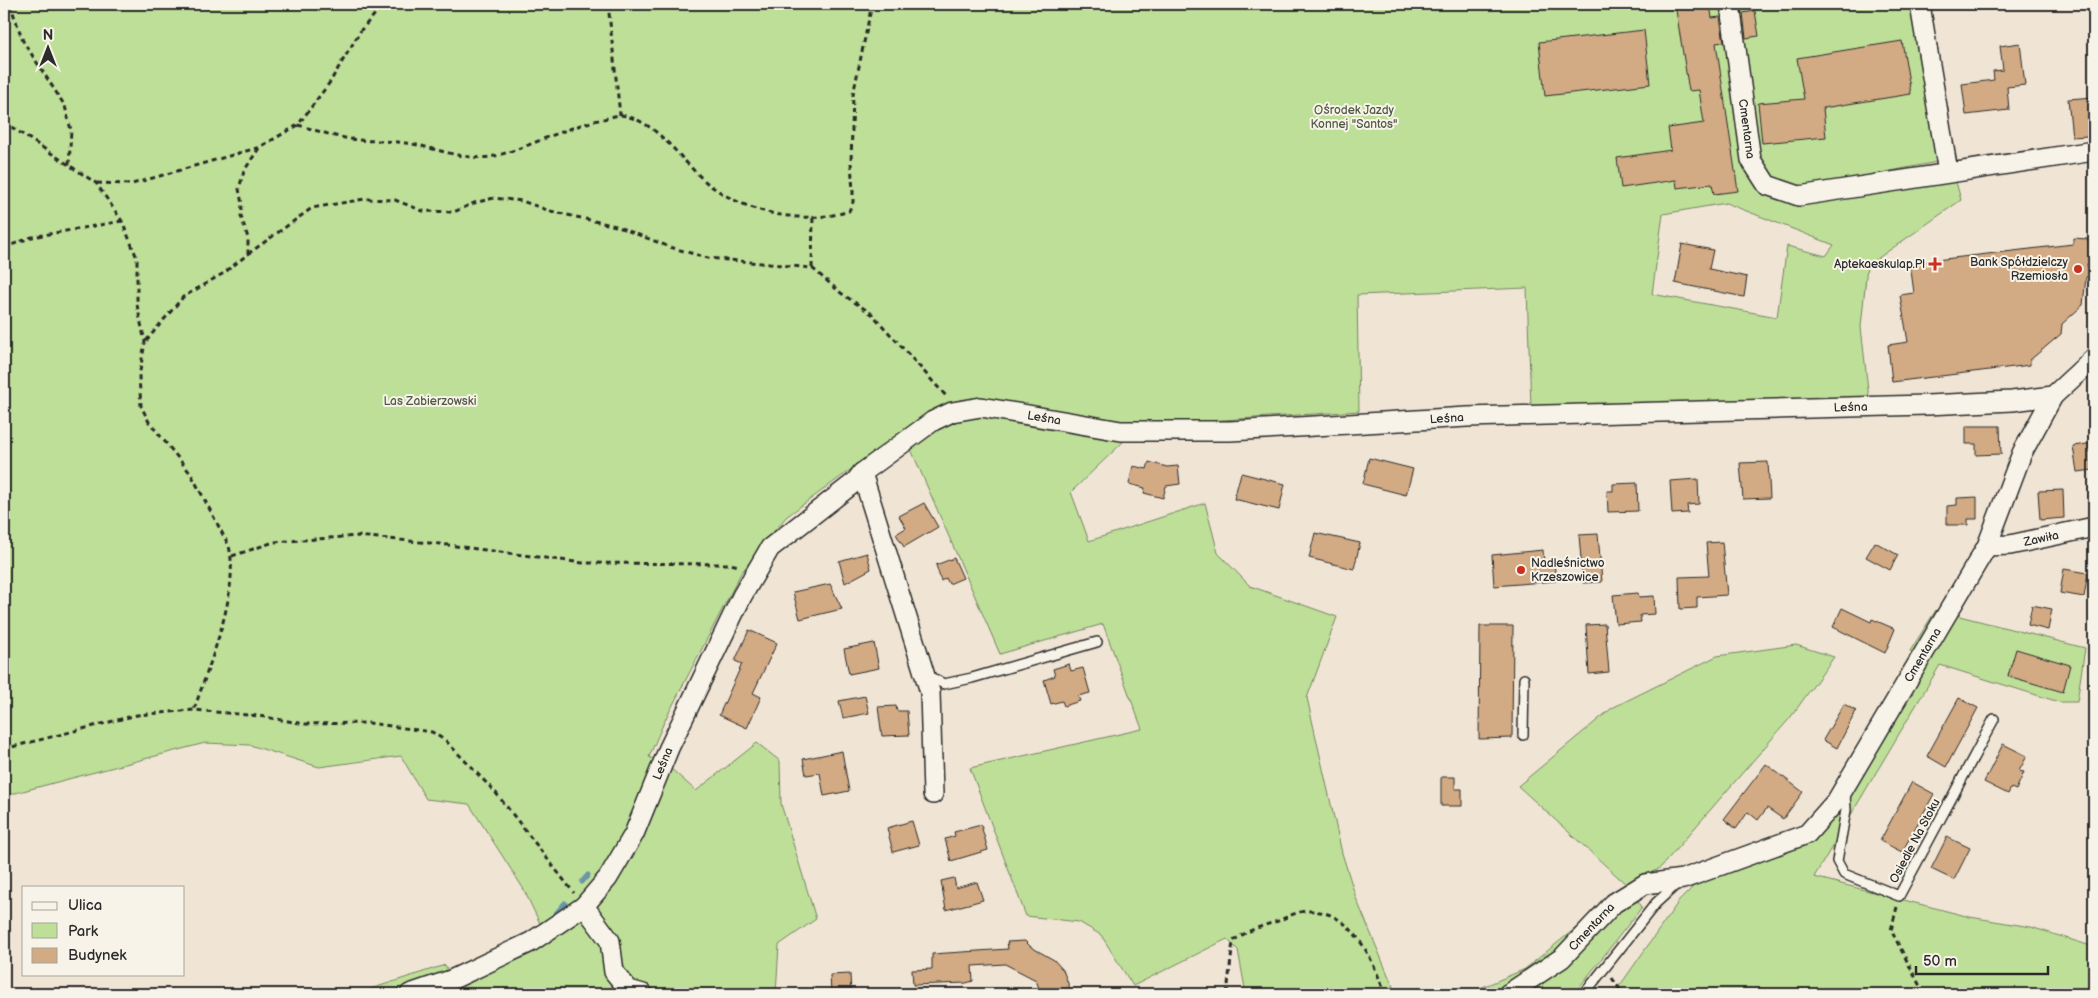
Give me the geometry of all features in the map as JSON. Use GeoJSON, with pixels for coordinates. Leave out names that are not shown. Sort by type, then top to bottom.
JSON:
{"type":"FeatureCollection","features":[{"type":"Feature","properties":{"kind":"street","name":"Cmentarna"},"geometry":{"type":"LineString","coordinates":[[1730,4],[1751,160],[1767,185],[1799,196],[2094,151]]}},
{"type":"Feature","properties":{"kind":"street"},"geometry":{"type":"LineString","coordinates":[[1923,4],[1921,11],[1948,172]]}},
{"type":"Feature","properties":{"kind":"street","name":"Cmentarna"},"geometry":{"type":"LineString","coordinates":[[1508,994],[1562,958],[1614,903],[1645,884],[1683,879],[1807,834],[1837,800],[1987,546],[2022,453],[2053,396],[2094,358]]}},
{"type":"Feature","properties":{"kind":"street","name":"Leśna"},"geometry":{"type":"LineString","coordinates":[[410,994],[452,980],[531,942],[584,906],[608,878],[634,834],[669,748],[756,571],[770,548],[862,473],[933,421],[961,410],[981,407],[1121,432],[1230,431],[1467,417],[1926,405],[2012,401],[2053,396]]}},
{"type":"Feature","properties":{"kind":"street"},"geometry":{"type":"LineString","coordinates":[[862,473],[930,692],[933,794]]}},
{"type":"Feature","properties":{"kind":"street","name":"Zawiła"},"geometry":{"type":"LineString","coordinates":[[1987,546],[2010,546],[2094,527]]}},
{"type":"Feature","properties":{"kind":"street"},"geometry":{"type":"LineString","coordinates":[[584,906],[610,941],[614,972],[629,990],[643,994]]}},
{"type":"Feature","properties":{"kind":"lane"},"geometry":{"type":"LineString","coordinates":[[926,675],[944,684],[972,678],[1097,642]]}},
{"type":"Feature","properties":{"kind":"lane"},"geometry":{"type":"LineString","coordinates":[[1523,735],[1524,679]]}},
{"type":"Feature","properties":{"kind":"lane","name":"Osiedle Na Stoku"},"geometry":{"type":"LineString","coordinates":[[1845,787],[1846,810],[1836,861],[1844,874],[1899,896],[1994,719]]}},
{"type":"Feature","properties":{"kind":"lane","name":"Cmentarna"},"geometry":{"type":"LineString","coordinates":[[1584,994],[1656,902],[1683,879]]}},
{"type":"Feature","properties":{"kind":"path"},"geometry":{"type":"LineString","coordinates":[[10,4],[23,40],[65,106],[72,130],[69,165]]}},
{"type":"Feature","properties":{"kind":"path"},"geometry":{"type":"LineString","coordinates":[[96,183],[132,184],[260,148],[298,125],[330,82],[362,30],[384,4]]}},
{"type":"Feature","properties":{"kind":"path"},"geometry":{"type":"LineString","coordinates":[[608,4],[620,115]]}},
{"type":"Feature","properties":{"kind":"path"},"geometry":{"type":"LineString","coordinates":[[298,125],[349,139],[406,143],[477,158],[498,156],[580,124],[620,115],[643,123],[676,151],[706,182],[741,204],[778,215],[813,217],[835,215],[849,211],[853,202],[851,163],[853,95],[872,4]]}},
{"type":"Feature","properties":{"kind":"path"},"geometry":{"type":"LineString","coordinates":[[4,122],[96,183],[122,220],[137,258],[137,305],[145,342],[138,377],[141,406],[149,422],[191,474],[229,546],[232,556],[229,599],[194,710]]}},
{"type":"Feature","properties":{"kind":"path"},"geometry":{"type":"LineString","coordinates":[[248,254],[248,238],[241,216],[242,204],[239,189],[244,171],[260,148]]}},
{"type":"Feature","properties":{"kind":"path"},"geometry":{"type":"LineString","coordinates":[[145,342],[183,297],[224,273],[312,208],[365,199],[395,200],[423,211],[454,212],[474,203],[494,198],[522,201],[550,211],[616,226],[670,247],[708,258],[812,268],[841,293],[872,314],[961,410]]}},
{"type":"Feature","properties":{"kind":"path"},"geometry":{"type":"LineString","coordinates":[[812,268],[813,217]]}},
{"type":"Feature","properties":{"kind":"path"},"geometry":{"type":"LineString","coordinates":[[4,248],[32,237],[122,220]]}},
{"type":"Feature","properties":{"kind":"path"},"geometry":{"type":"LineString","coordinates":[[232,556],[274,542],[358,536],[440,544],[583,563],[730,564],[756,571]]}},
{"type":"Feature","properties":{"kind":"path"},"geometry":{"type":"LineString","coordinates":[[4,749],[137,716],[194,710],[259,716],[305,724],[369,723],[432,732],[446,741],[496,793],[584,906]]}},
{"type":"Feature","properties":{"kind":"path"},"geometry":{"type":"LineString","coordinates":[[1899,896],[1891,930],[1924,994]]}},
{"type":"Feature","properties":{"kind":"path"},"geometry":{"type":"LineString","coordinates":[[1227,994],[1233,940],[1243,934],[1306,910],[1332,913],[1347,924],[1375,967],[1385,994]]}},
{"type":"Feature","properties":{"kind":"path"},"geometry":{"type":"LineString","coordinates":[[1605,968],[1623,994]]}},
{"type":"Feature","properties":{"kind":"green space"},"geometry":{"type":"Polygon","coordinates":[[[4,4],[753,4],[815,7],[777,4],[1925,4],[1919,8],[1937,162],[1777,193],[1955,178],[1961,200],[1867,266],[1861,327],[1869,399],[1531,408],[1527,288],[1357,295],[1359,411],[1162,424],[1090,418],[1089,433],[1124,441],[1071,492],[1089,541],[1205,503],[1218,553],[1250,586],[1337,617],[1307,698],[1342,853],[1356,898],[1396,994],[1246,994],[1238,950],[1227,939],[1133,986],[1101,935],[1079,922],[1026,916],[970,768],[1142,729],[1103,624],[1000,654],[910,447],[943,409],[902,432],[786,517],[741,573],[664,722],[649,757],[668,766],[696,791],[757,743],[780,761],[781,804],[816,919],[779,945],[776,994],[439,994],[508,963],[548,940],[523,888],[469,804],[426,799],[401,756],[319,767],[250,745],[205,743],[4,796],[4,4]],[[1726,203],[1663,214],[1652,294],[1777,317],[1787,246],[1826,256],[1834,245],[1726,203]]]}},
{"type":"Feature","properties":{"kind":"green space"},"geometry":{"type":"Polygon","coordinates":[[[1936,610],[2085,648],[2077,702],[2059,702],[1940,665],[1814,877],[1970,917],[2031,927],[2094,947],[2094,994],[1614,994],[1679,901],[1700,880],[1808,841],[1836,817],[1926,660],[1910,651],[1936,610]]]}},
{"type":"Feature","properties":{"kind":"green space"},"geometry":{"type":"Polygon","coordinates":[[[1796,645],[1834,657],[1790,718],[1660,868],[1628,886],[1518,786],[1612,708],[1717,656],[1796,645]]]}},
{"type":"Feature","properties":{"kind":"green space"},"geometry":{"type":"Polygon","coordinates":[[[1628,886],[1642,907],[1577,990],[1582,994],[1466,994],[1525,969],[1628,886]]]}},
{"type":"Feature","properties":{"kind":"green space"},"geometry":{"type":"Polygon","coordinates":[[[445,965],[451,976],[398,994],[355,994],[445,965]]]}},
{"type":"Feature","properties":{"kind":"building"},"geometry":{"type":"Polygon","coordinates":[[[1675,4],[1710,4],[1712,18],[1720,17],[1724,42],[1716,43],[1738,191],[1714,194],[1712,184],[1677,188],[1676,180],[1621,188],[1617,158],[1671,150],[1668,128],[1704,123],[1699,90],[1689,91],[1675,4]]]}},
{"type":"Feature","properties":{"kind":"building"},"geometry":{"type":"Polygon","coordinates":[[[1755,11],[1759,36],[1746,38],[1743,13],[1755,11]]]}},
{"type":"Feature","properties":{"kind":"building"},"geometry":{"type":"Polygon","coordinates":[[[1644,30],[1650,84],[1545,96],[1539,42],[1644,30]]]}},
{"type":"Feature","properties":{"kind":"building"},"geometry":{"type":"Polygon","coordinates":[[[1902,41],[1911,94],[1823,108],[1826,137],[1762,143],[1758,103],[1804,99],[1797,58],[1902,41]]]}},
{"type":"Feature","properties":{"kind":"building"},"geometry":{"type":"Polygon","coordinates":[[[2020,43],[2025,85],[2007,87],[2009,110],[1966,115],[1962,84],[1994,80],[1993,71],[2003,70],[2000,46],[2020,43]]]}},
{"type":"Feature","properties":{"kind":"building"},"geometry":{"type":"Polygon","coordinates":[[[2094,97],[2094,130],[2088,130],[2088,136],[2072,137],[2068,99],[2094,97]]]}},
{"type":"Feature","properties":{"kind":"building"},"geometry":{"type":"Polygon","coordinates":[[[2073,238],[2088,239],[2090,263],[2087,264],[2090,275],[2086,277],[2083,305],[2062,324],[2061,334],[2030,360],[2030,365],[1892,382],[1888,345],[1908,342],[1900,295],[1914,293],[1910,263],[2073,244],[2073,238]]]}},
{"type":"Feature","properties":{"kind":"building"},"geometry":{"type":"Polygon","coordinates":[[[1682,244],[1713,250],[1709,269],[1747,277],[1744,297],[1675,283],[1682,244]]]}},
{"type":"Feature","properties":{"kind":"building"},"geometry":{"type":"Polygon","coordinates":[[[1966,426],[2000,426],[2001,454],[1976,455],[1976,444],[1966,444],[1966,426]]]}},
{"type":"Feature","properties":{"kind":"building"},"geometry":{"type":"Polygon","coordinates":[[[2094,443],[2094,470],[2077,472],[2073,446],[2094,443]]]}},
{"type":"Feature","properties":{"kind":"building"},"geometry":{"type":"Polygon","coordinates":[[[1369,458],[1413,469],[1406,495],[1363,484],[1369,458]]]}},
{"type":"Feature","properties":{"kind":"building"},"geometry":{"type":"Polygon","coordinates":[[[1149,462],[1167,467],[1178,466],[1180,484],[1166,486],[1163,498],[1144,493],[1145,488],[1129,484],[1133,466],[1147,469],[1149,462]]]}},
{"type":"Feature","properties":{"kind":"building"},"geometry":{"type":"Polygon","coordinates":[[[1768,462],[1770,498],[1743,499],[1740,463],[1768,462]]]}},
{"type":"Feature","properties":{"kind":"building"},"geometry":{"type":"Polygon","coordinates":[[[1241,473],[1285,484],[1279,510],[1234,499],[1241,473]]]}},
{"type":"Feature","properties":{"kind":"building"},"geometry":{"type":"Polygon","coordinates":[[[1698,479],[1699,504],[1687,505],[1688,513],[1672,514],[1670,481],[1698,479]]]}},
{"type":"Feature","properties":{"kind":"building"},"geometry":{"type":"Polygon","coordinates":[[[1637,483],[1638,511],[1608,512],[1607,491],[1613,491],[1613,484],[1637,483]]]}},
{"type":"Feature","properties":{"kind":"building"},"geometry":{"type":"Polygon","coordinates":[[[2063,490],[2064,518],[2040,520],[2038,491],[2063,490]]]}},
{"type":"Feature","properties":{"kind":"building"},"geometry":{"type":"Polygon","coordinates":[[[1977,497],[1977,519],[1968,519],[1968,525],[1947,525],[1947,506],[1957,505],[1957,498],[1977,497]]]}},
{"type":"Feature","properties":{"kind":"building"},"geometry":{"type":"Polygon","coordinates":[[[924,503],[938,527],[904,547],[896,534],[906,528],[899,516],[924,503]]]}},
{"type":"Feature","properties":{"kind":"building"},"geometry":{"type":"Polygon","coordinates":[[[1315,533],[1360,543],[1354,569],[1309,558],[1315,533]]]}},
{"type":"Feature","properties":{"kind":"building"},"geometry":{"type":"Polygon","coordinates":[[[1598,534],[1602,582],[1583,583],[1579,535],[1598,534]]]}},
{"type":"Feature","properties":{"kind":"building"},"geometry":{"type":"Polygon","coordinates":[[[1722,542],[1727,595],[1697,597],[1697,608],[1680,609],[1679,577],[1709,576],[1706,543],[1722,542]]]}},
{"type":"Feature","properties":{"kind":"building"},"geometry":{"type":"Polygon","coordinates":[[[1875,542],[1898,555],[1890,570],[1866,557],[1875,542]]]}},
{"type":"Feature","properties":{"kind":"building","name":"Nadleśnictwo Krzeszowice"},"geometry":{"type":"Polygon","coordinates":[[[1543,550],[1544,563],[1554,563],[1556,581],[1494,586],[1492,555],[1543,550]]]}},
{"type":"Feature","properties":{"kind":"building"},"geometry":{"type":"Polygon","coordinates":[[[867,553],[871,569],[845,583],[839,561],[867,553]]]}},
{"type":"Feature","properties":{"kind":"building"},"geometry":{"type":"Polygon","coordinates":[[[954,558],[963,578],[949,584],[946,578],[941,581],[936,565],[954,558]]]}},
{"type":"Feature","properties":{"kind":"building"},"geometry":{"type":"Polygon","coordinates":[[[2064,569],[2088,573],[2084,597],[2060,593],[2064,569]]]}},
{"type":"Feature","properties":{"kind":"building"},"geometry":{"type":"Polygon","coordinates":[[[830,584],[842,609],[800,619],[793,592],[830,584]]]}},
{"type":"Feature","properties":{"kind":"building"},"geometry":{"type":"Polygon","coordinates":[[[1638,593],[1639,597],[1654,596],[1655,614],[1640,615],[1641,622],[1616,624],[1613,595],[1638,593]]]}},
{"type":"Feature","properties":{"kind":"building"},"geometry":{"type":"Polygon","coordinates":[[[2032,605],[2052,609],[2048,630],[2028,625],[2032,605]]]}},
{"type":"Feature","properties":{"kind":"building"},"geometry":{"type":"Polygon","coordinates":[[[1842,608],[1871,622],[1872,619],[1895,629],[1885,653],[1833,627],[1842,608]]]}},
{"type":"Feature","properties":{"kind":"building"},"geometry":{"type":"Polygon","coordinates":[[[1605,624],[1609,672],[1589,674],[1586,625],[1605,624]]]}},
{"type":"Feature","properties":{"kind":"building"},"geometry":{"type":"Polygon","coordinates":[[[1480,626],[1513,626],[1512,738],[1479,739],[1480,626]]]}},
{"type":"Feature","properties":{"kind":"building"},"geometry":{"type":"Polygon","coordinates":[[[749,630],[777,643],[753,693],[761,697],[747,728],[719,715],[742,664],[735,661],[749,630]]]}},
{"type":"Feature","properties":{"kind":"building"},"geometry":{"type":"Polygon","coordinates":[[[874,643],[879,668],[849,674],[844,649],[874,643]]]}},
{"type":"Feature","properties":{"kind":"building"},"geometry":{"type":"Polygon","coordinates":[[[2016,649],[2070,665],[2063,692],[2008,676],[2016,649]]]}},
{"type":"Feature","properties":{"kind":"building"},"geometry":{"type":"Polygon","coordinates":[[[1069,664],[1071,671],[1083,668],[1090,693],[1078,696],[1080,701],[1064,706],[1062,701],[1051,704],[1044,680],[1055,676],[1053,669],[1069,664]]]}},
{"type":"Feature","properties":{"kind":"building"},"geometry":{"type":"Polygon","coordinates":[[[865,696],[869,713],[843,718],[839,701],[865,696]]]}},
{"type":"Feature","properties":{"kind":"building"},"geometry":{"type":"Polygon","coordinates":[[[1959,698],[1978,708],[1946,767],[1927,756],[1959,698]]]}},
{"type":"Feature","properties":{"kind":"building"},"geometry":{"type":"Polygon","coordinates":[[[1844,704],[1856,711],[1837,748],[1823,740],[1844,704]]]}},
{"type":"Feature","properties":{"kind":"building"},"geometry":{"type":"Polygon","coordinates":[[[896,706],[897,711],[907,711],[909,735],[882,736],[878,707],[896,706]]]}},
{"type":"Feature","properties":{"kind":"building"},"geometry":{"type":"Polygon","coordinates":[[[2003,744],[2027,756],[2019,771],[2024,772],[2016,790],[2011,788],[2008,794],[1984,782],[2003,744]]]}},
{"type":"Feature","properties":{"kind":"building"},"geometry":{"type":"Polygon","coordinates":[[[842,751],[849,791],[824,796],[820,773],[806,775],[803,759],[842,751]]]}},
{"type":"Feature","properties":{"kind":"building"},"geometry":{"type":"Polygon","coordinates":[[[1766,764],[1803,792],[1783,819],[1767,808],[1758,820],[1748,812],[1736,829],[1724,819],[1766,764]]]}},
{"type":"Feature","properties":{"kind":"building"},"geometry":{"type":"Polygon","coordinates":[[[1441,777],[1455,777],[1455,789],[1462,789],[1462,806],[1441,806],[1441,777]]]}},
{"type":"Feature","properties":{"kind":"building"},"geometry":{"type":"Polygon","coordinates":[[[1912,782],[1934,794],[1902,852],[1880,841],[1912,782]]]}},
{"type":"Feature","properties":{"kind":"building"},"geometry":{"type":"Polygon","coordinates":[[[912,821],[919,845],[893,852],[887,828],[912,821]]]}},
{"type":"Feature","properties":{"kind":"building"},"geometry":{"type":"Polygon","coordinates":[[[981,825],[988,850],[951,861],[945,839],[955,836],[954,832],[981,825]]]}},
{"type":"Feature","properties":{"kind":"building"},"geometry":{"type":"Polygon","coordinates":[[[1947,837],[1970,848],[1954,880],[1931,869],[1947,837]]]}},
{"type":"Feature","properties":{"kind":"building"},"geometry":{"type":"Polygon","coordinates":[[[954,878],[956,888],[977,882],[983,900],[946,910],[941,881],[954,878]]]}},
{"type":"Feature","properties":{"kind":"building"},"geometry":{"type":"Polygon","coordinates":[[[1025,941],[1031,947],[1054,960],[1063,970],[1072,994],[1041,994],[1036,980],[1005,964],[972,966],[973,981],[966,983],[913,985],[912,970],[932,969],[932,954],[1008,949],[1007,942],[1025,941]]]}},
{"type":"Feature","properties":{"kind":"building"},"geometry":{"type":"Polygon","coordinates":[[[850,974],[851,994],[831,994],[830,975],[850,974]]]}},
{"type":"Feature","properties":{"kind":"waterway"},"geometry":{"type":"LineString","coordinates":[[582,882],[588,875]]}},
{"type":"Feature","properties":{"kind":"waterway"},"geometry":{"type":"LineString","coordinates":[[553,917],[565,903]]}},
{"type":"Feature","properties":{"kind":"place","name":"Aptekaeskulap.Pl"},"geometry":{"type":"Point","coordinates":[1935,264]}},
{"type":"Feature","properties":{"kind":"place","name":"Bank Spółdzielczy Rzemiosła"},"geometry":{"type":"Point","coordinates":[2078,269]}},
{"type":"Feature","properties":{"kind":"place","name":"Nadleśnictwo Krzeszowice"},"geometry":{"type":"Point","coordinates":[1521,570]}},
{"type":"Feature","properties":{"kind":"park label","name":"Ośrodek Jazdy Konnej \"Santos\""},"geometry":{"type":"Point","coordinates":[1354,117]}},
{"type":"Feature","properties":{"kind":"park label","name":"Las Zabierzowski"},"geometry":{"type":"Point","coordinates":[430,401]}}]}
